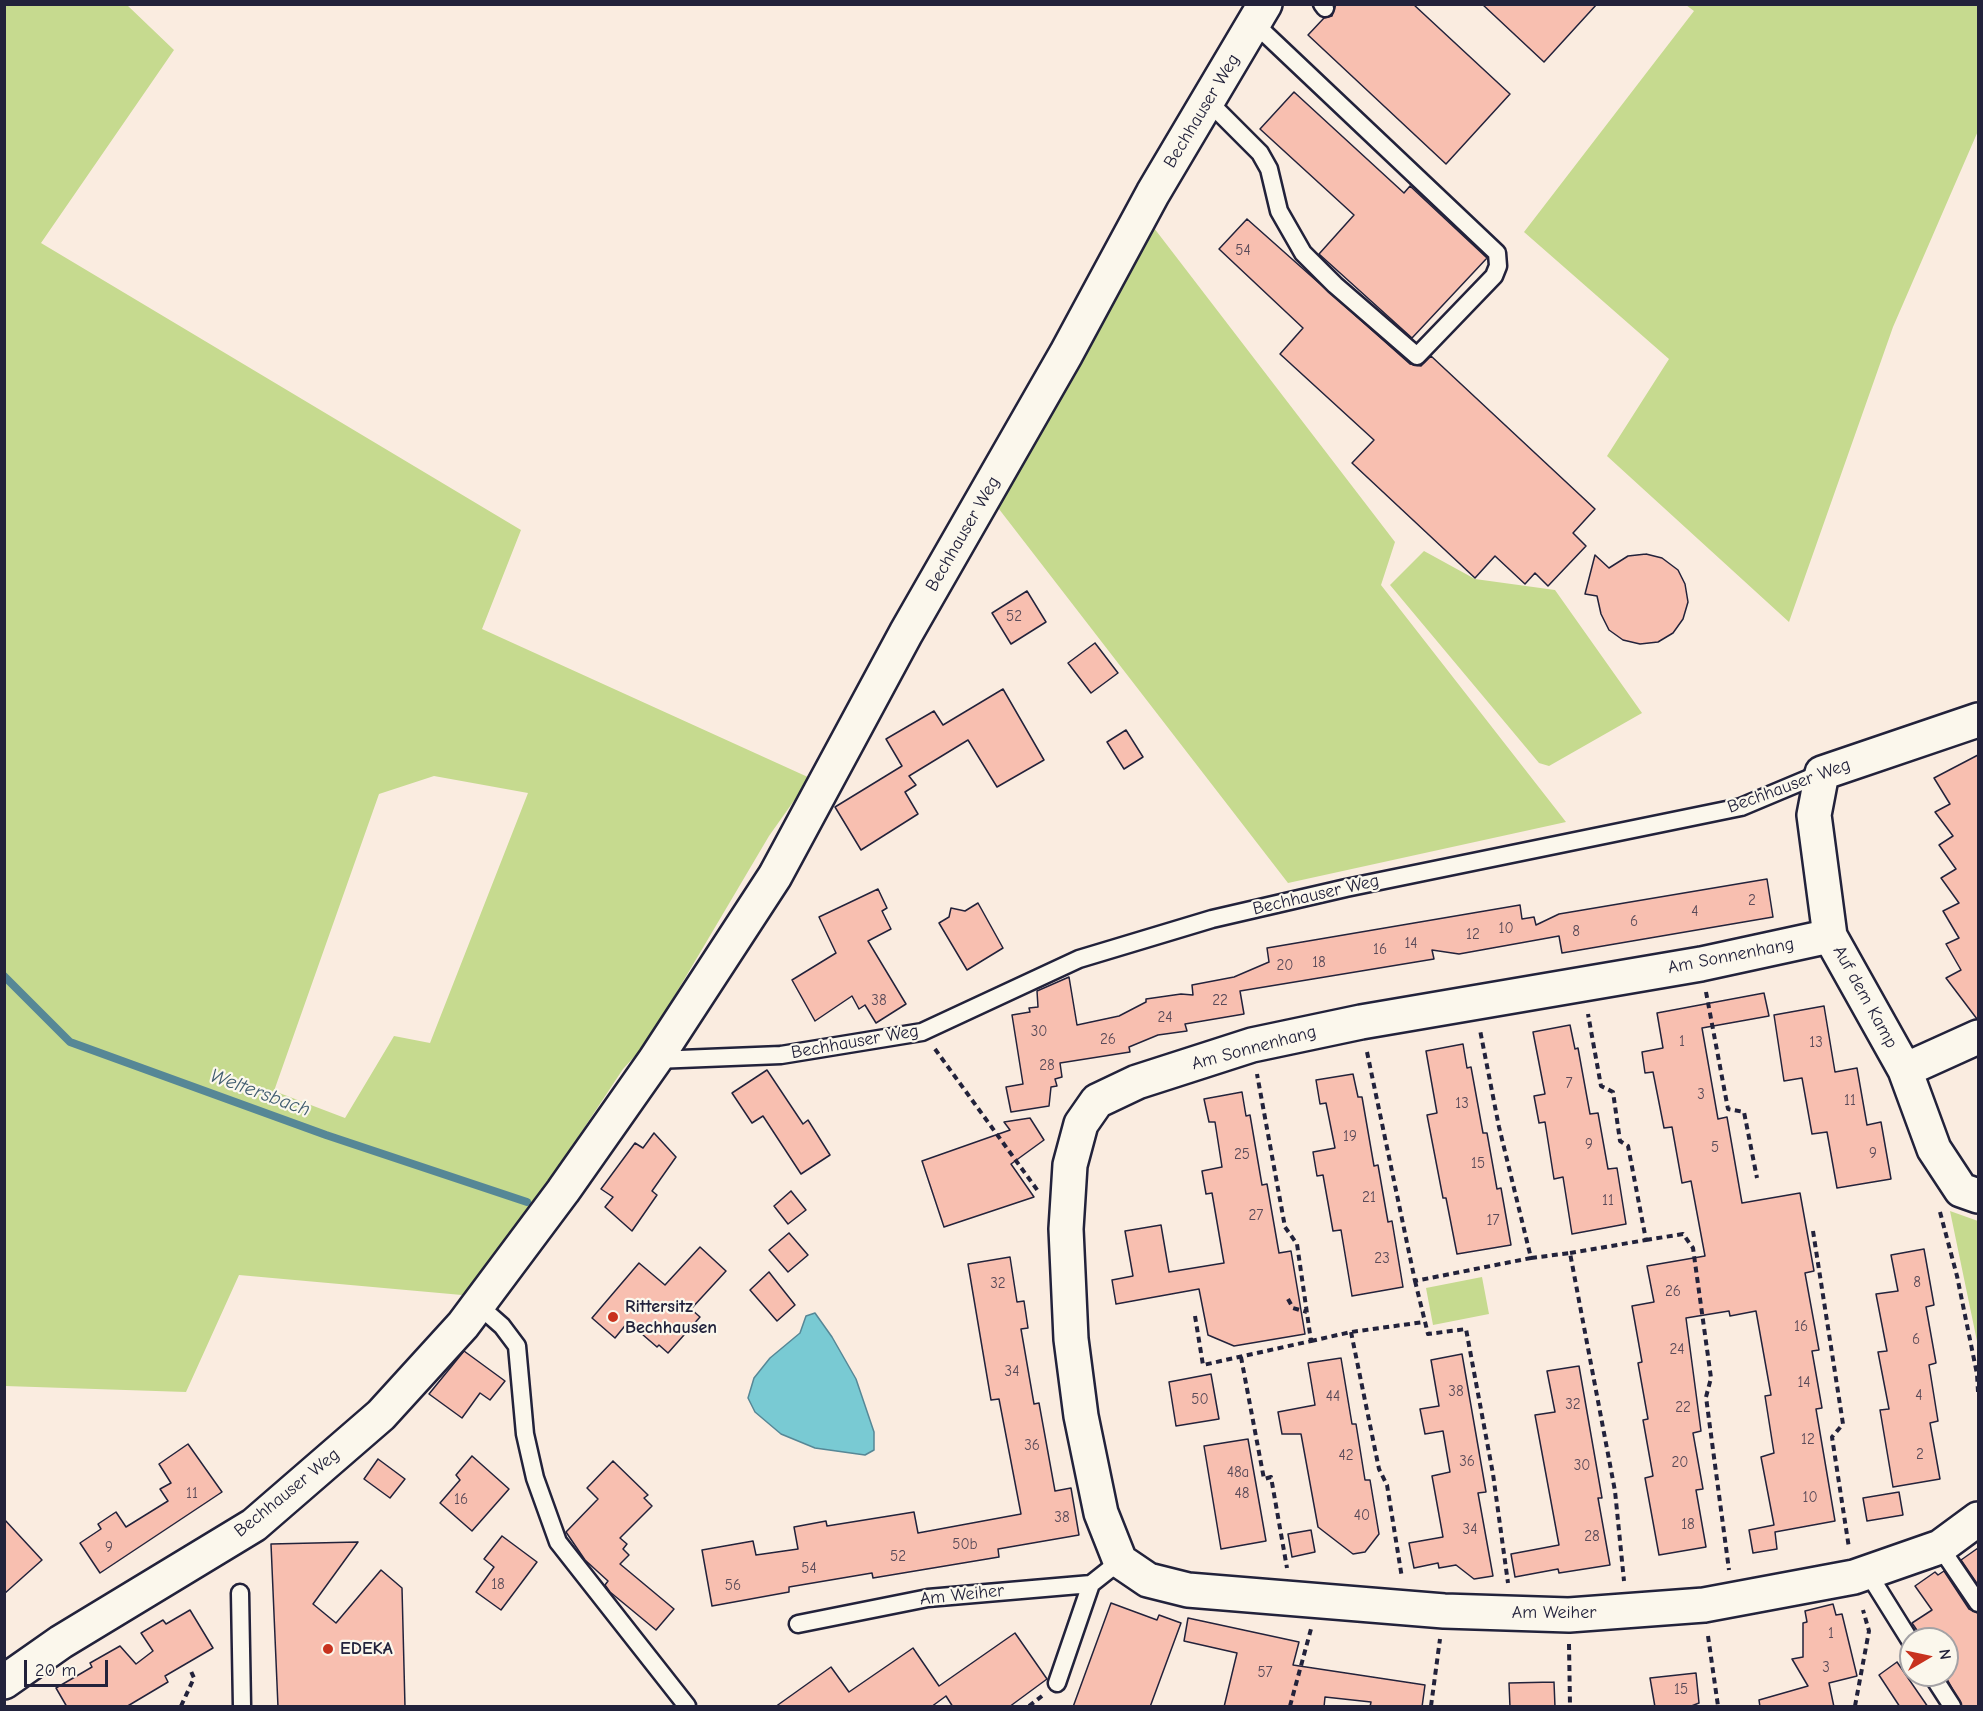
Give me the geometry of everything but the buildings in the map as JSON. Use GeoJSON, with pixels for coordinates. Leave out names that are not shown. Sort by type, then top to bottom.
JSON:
{"type":"FeatureCollection","features":[{"type":"Feature","properties":{"kind":"street","name":"Bechhauser Weg"},"geometry":{"type":"LineString","coordinates":[[4,1682],[61,1642],[254,1525],[381,1415],[463,1324],[563,1191],[655,1060],[775,876],[906,633],[1066,354],[1153,194],[1259,14]]}},
{"type":"Feature","properties":{"kind":"street","name":"Bechhauser Weg"},"geometry":{"type":"LineString","coordinates":[[1822,773],[1978,720]]}},
{"type":"Feature","properties":{"kind":"street","name":"Auf dem Kamp"},"geometry":{"type":"LineString","coordinates":[[1822,773],[1814,815],[1830,936],[1905,1070],[1935,1149],[1961,1190],[1978,1196]]}},
{"type":"Feature","properties":{"kind":"street","name":"Am Sonnenhang"},"geometry":{"type":"LineString","coordinates":[[1120,1561],[1101,1514],[1081,1416],[1071,1339],[1066,1229],[1070,1165],[1081,1124],[1097,1101],[1137,1082],[1252,1045],[1361,1022],[1701,964],[1830,936]]}},
{"type":"Feature","properties":{"kind":"street"},"geometry":{"type":"LineString","coordinates":[[1905,1070],[1978,1037]]}},
{"type":"Feature","properties":{"kind":"street","name":"Am Weiher"},"geometry":{"type":"LineString","coordinates":[[1120,1561],[1149,1580],[1188,1590],[1444,1611],[1569,1615],[1719,1603],[1861,1575],[1940,1547],[1978,1519]]}},
{"type":"Feature","properties":{"kind":"lane"},"geometry":{"type":"LineString","coordinates":[[1208,101],[1260,153],[1269,169],[1280,211],[1303,253],[1335,285],[1417,356],[1494,276],[1498,266],[1497,253],[1259,14]]}},
{"type":"Feature","properties":{"kind":"lane","name":"Bechhauser Weg"},"geometry":{"type":"LineString","coordinates":[[655,1060],[781,1055],[922,1032],[1079,959],[1212,919],[1346,888],[1741,807],[1822,773]]}},
{"type":"Feature","properties":{"kind":"lane"},"geometry":{"type":"LineString","coordinates":[[477,1304],[502,1326],[517,1346],[525,1434],[535,1478],[558,1542],[687,1707]]}},
{"type":"Feature","properties":{"kind":"lane"},"geometry":{"type":"LineString","coordinates":[[1940,1547],[1978,1603]]}},
{"type":"Feature","properties":{"kind":"lane"},"geometry":{"type":"LineString","coordinates":[[1057,1683],[1090,1584],[1120,1561]]}},
{"type":"Feature","properties":{"kind":"lane"},"geometry":{"type":"LineString","coordinates":[[1861,1575],[1900,1627]]}},
{"type":"Feature","properties":{"kind":"lane","name":"Am Weiher"},"geometry":{"type":"LineString","coordinates":[[798,1624],[928,1598],[1090,1584]]}},
{"type":"Feature","properties":{"kind":"lane"},"geometry":{"type":"LineString","coordinates":[[240,1593],[242,1707]]}},
{"type":"Feature","properties":{"kind":"lane"},"geometry":{"type":"LineString","coordinates":[[1940,1687],[1952,1707]]}},
{"type":"Feature","properties":{"kind":"path"},"geometry":{"type":"LineString","coordinates":[[1701,964],[1728,1109],[1744,1112],[1757,1178]]}},
{"type":"Feature","properties":{"kind":"path"},"geometry":{"type":"LineString","coordinates":[[1582,984],[1601,1086],[1612,1092],[1620,1141],[1628,1146],[1646,1240]]}},
{"type":"Feature","properties":{"kind":"path"},"geometry":{"type":"LineString","coordinates":[[1475,1002],[1499,1127],[1531,1258]]}},
{"type":"Feature","properties":{"kind":"path"},"geometry":{"type":"LineString","coordinates":[[1361,1022],[1428,1334],[1466,1329],[1493,1474],[1513,1614]]}},
{"type":"Feature","properties":{"kind":"path"},"geometry":{"type":"LineString","coordinates":[[922,1032],[1066,1229]]}},
{"type":"Feature","properties":{"kind":"path"},"geometry":{"type":"LineString","coordinates":[[1252,1045],[1285,1227],[1297,1244],[1311,1341]]}},
{"type":"Feature","properties":{"kind":"path"},"geometry":{"type":"LineString","coordinates":[[1939,1207],[1957,1276],[1978,1392]]}},
{"type":"Feature","properties":{"kind":"path"},"geometry":{"type":"LineString","coordinates":[[1813,1232],[1843,1424],[1832,1437],[1861,1575],[1869,1631],[1855,1707]]}},
{"type":"Feature","properties":{"kind":"path"},"geometry":{"type":"LineString","coordinates":[[1415,1281],[1531,1258],[1683,1234],[1693,1248],[1711,1378],[1706,1397],[1722,1532],[1718,1707]]}},
{"type":"Feature","properties":{"kind":"path"},"geometry":{"type":"LineString","coordinates":[[1570,1253],[1615,1491],[1626,1612]]}},
{"type":"Feature","properties":{"kind":"path"},"geometry":{"type":"LineString","coordinates":[[1288,1299],[1293,1308],[1307,1312]]}},
{"type":"Feature","properties":{"kind":"path"},"geometry":{"type":"LineString","coordinates":[[1196,1316],[1203,1365],[1351,1332],[1424,1322]]}},
{"type":"Feature","properties":{"kind":"path"},"geometry":{"type":"LineString","coordinates":[[1351,1332],[1379,1468],[1387,1485],[1407,1608]]}},
{"type":"Feature","properties":{"kind":"path"},"geometry":{"type":"LineString","coordinates":[[1240,1357],[1264,1479],[1271,1477],[1305,1600],[1290,1707]]}},
{"type":"Feature","properties":{"kind":"path"},"geometry":{"type":"LineString","coordinates":[[1431,1707],[1444,1611]]}},
{"type":"Feature","properties":{"kind":"path"},"geometry":{"type":"LineString","coordinates":[[1569,1615],[1570,1707]]}},
{"type":"Feature","properties":{"kind":"path"},"geometry":{"type":"LineString","coordinates":[[182,1707],[194,1678],[190,1669]]}},
{"type":"Feature","properties":{"kind":"green space"},"geometry":{"type":"Polygon","coordinates":[[[5,5],[127,5],[174,50],[41,243],[521,530],[482,629],[810,778],[769,836],[646,1044],[623,1069],[473,1296],[239,1275],[186,1392],[5,1386],[5,5]],[[434,776],[379,794],[274,1091],[345,1118],[394,1036],[430,1043],[528,793],[434,776]]]}},
{"type":"Feature","properties":{"kind":"green space"},"geometry":{"type":"Polygon","coordinates":[[[1686,5],[1978,5],[1978,131],[1893,327],[1789,622],[1607,456],[1669,359],[1524,232],[1694,11],[1686,5]]]}},
{"type":"Feature","properties":{"kind":"green space"},"geometry":{"type":"Polygon","coordinates":[[[1154,228],[1395,542],[1381,585],[1566,822],[1288,883],[992,500],[1154,228]]]}},
{"type":"Feature","properties":{"kind":"green space"},"geometry":{"type":"Polygon","coordinates":[[[1424,551],[1475,579],[1555,590],[1642,713],[1549,766],[1539,763],[1390,585],[1424,551]]]}},
{"type":"Feature","properties":{"kind":"green space"},"geometry":{"type":"Polygon","coordinates":[[[1950,1211],[1978,1221],[1978,1346],[1950,1211]]]}},
{"type":"Feature","properties":{"kind":"green space"},"geometry":{"type":"Polygon","coordinates":[[[1482,1277],[1489,1314],[1433,1325],[1426,1288],[1482,1277]]]}},
{"type":"Feature","properties":{"kind":"water"},"geometry":{"type":"Polygon","coordinates":[[[815,1313],[856,1379],[874,1432],[874,1450],[865,1455],[815,1448],[781,1434],[755,1412],[748,1398],[754,1378],[770,1358],[800,1333],[806,1316],[815,1313]]]}},
{"type":"Feature","properties":{"kind":"waterway","name":"Weltersbach"},"geometry":{"type":"LineString","coordinates":[[4,976],[70,1042],[326,1135],[527,1202]]}},
{"type":"Feature","properties":{"kind":"place","name":"Rittersitz Bechhausen"},"geometry":{"type":"Point","coordinates":[613,1317]}},
{"type":"Feature","properties":{"kind":"place","name":"EDEKA"},"geometry":{"type":"Point","coordinates":[328,1649]}}]}
